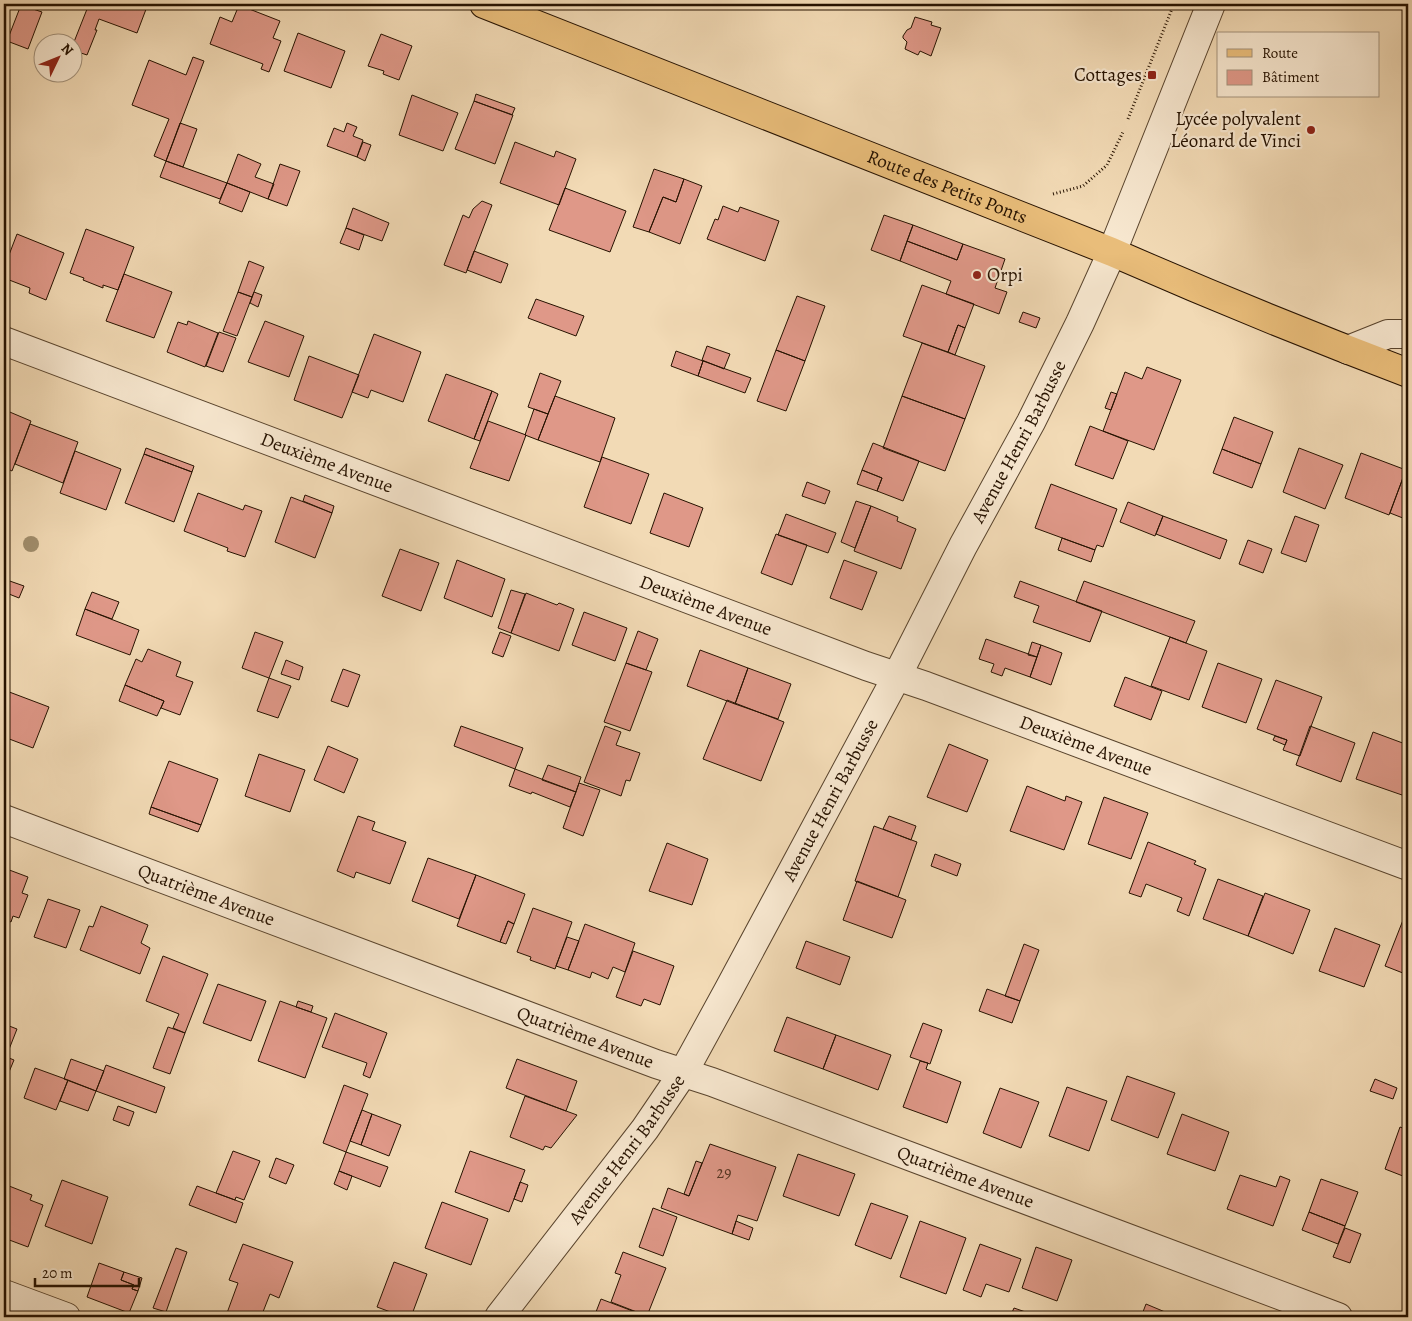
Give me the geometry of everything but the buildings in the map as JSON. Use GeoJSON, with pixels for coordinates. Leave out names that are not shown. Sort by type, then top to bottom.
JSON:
{"type":"FeatureCollection","features":[{"type":"Feature","properties":{"kind":"main road","name":"Route des Petits Ponts"},"geometry":{"type":"LineString","coordinates":[[484,4],[1112,252],[1204,292],[1408,373]]}},
{"type":"Feature","properties":{"kind":"street","name":"Avenue Henri Barbusse"},"geometry":{"type":"LineString","coordinates":[[499,1317],[645,1129],[683,1073],[897,676],[963,546],[1031,422],[1080,323],[1112,252],[1211,4]]}},
{"type":"Feature","properties":{"kind":"street"},"geometry":{"type":"LineString","coordinates":[[1348,350],[1388,334],[1408,334]]}},
{"type":"Feature","properties":{"kind":"street","name":"Deuxième Avenue"},"geometry":{"type":"LineString","coordinates":[[4,341],[866,666],[1408,866]]}},
{"type":"Feature","properties":{"kind":"street","name":"Quatrième Avenue"},"geometry":{"type":"LineString","coordinates":[[4,819],[646,1061],[712,1082],[1338,1317]]}},
{"type":"Feature","properties":{"kind":"street"},"geometry":{"type":"LineString","coordinates":[[4,1294],[66,1317]]}},
{"type":"Feature","properties":{"kind":"path"},"geometry":{"type":"LineString","coordinates":[[1021,217],[1033,196],[1056,194],[1083,186],[1107,165],[1121,136],[1174,4]]}},
{"type":"Feature","properties":{"kind":"place","name":"Cottages"},"geometry":{"type":"Point","coordinates":[1152,75]}},
{"type":"Feature","properties":{"kind":"place","name":"Lycée polyvalent Léonard de Vinci"},"geometry":{"type":"Point","coordinates":[1311,130]}},
{"type":"Feature","properties":{"kind":"place","name":"Orpi"},"geometry":{"type":"Point","coordinates":[977,275]}}]}
